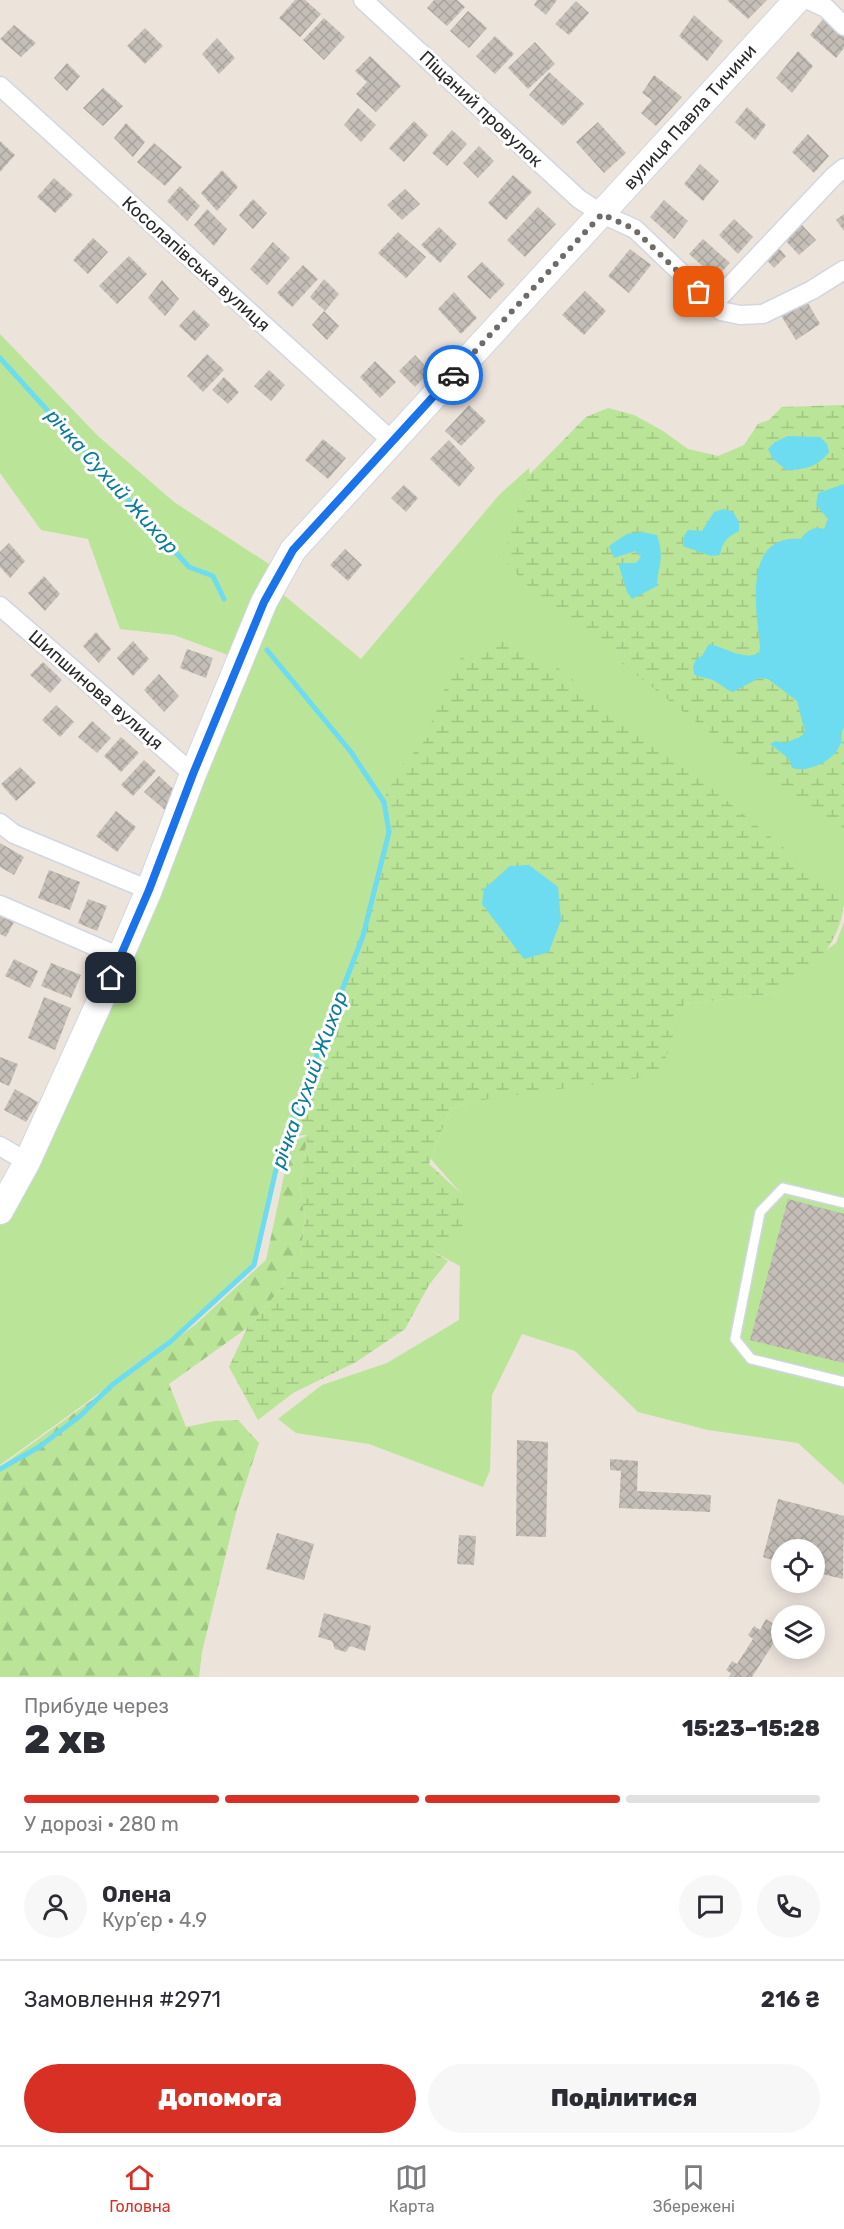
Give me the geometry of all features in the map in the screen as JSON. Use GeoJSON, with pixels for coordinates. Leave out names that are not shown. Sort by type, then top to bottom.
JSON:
{"type":"FeatureCollection","features":[{"type":"Feature","properties":{"kind":"main road","name":"вулиця Павла Тичини"},"geometry":{"type":"LineString","coordinates":[[0,1211],[27,1162],[120,957],[264,602],[293,550],[797,0]]}},
{"type":"Feature","properties":{"kind":"street","name":"Піщаний провулок"},"geometry":{"type":"LineString","coordinates":[[363,0],[579,199],[602,214],[634,229],[713,304]]}},
{"type":"Feature","properties":{"kind":"street"},"geometry":{"type":"LineString","coordinates":[[809,0],[826,8],[844,26]]}},
{"type":"Feature","properties":{"kind":"street","name":"Косолапівська вулиця"},"geometry":{"type":"LineString","coordinates":[[0,86],[392,441]]}},
{"type":"Feature","properties":{"kind":"street"},"geometry":{"type":"LineString","coordinates":[[844,168],[713,304],[721,311],[740,315],[763,314],[812,290],[844,270]]}},
{"type":"Feature","properties":{"kind":"street","name":"Шипшинова вулиця"},"geometry":{"type":"LineString","coordinates":[[0,606],[193,774]]}},
{"type":"Feature","properties":{"kind":"street"},"geometry":{"type":"LineString","coordinates":[[0,823],[14,834],[149,890]]}},
{"type":"Feature","properties":{"kind":"street"},"geometry":{"type":"LineString","coordinates":[[0,905],[120,957]]}},
{"type":"Feature","properties":{"kind":"street"},"geometry":{"type":"LineString","coordinates":[[0,1146],[27,1162]]}},
{"type":"Feature","properties":{"kind":"lane"},"geometry":{"type":"LineString","coordinates":[[844,1203],[783,1188],[760,1212],[735,1339],[751,1359],[844,1382]]}},
{"type":"Feature","properties":{"kind":"green space"},"geometry":{"type":"Polygon","coordinates":[[[0,334],[98,436],[174,502],[281,572],[274,587],[361,659],[499,495],[529,468],[538,580],[844,815],[844,907],[428,737],[390,816],[383,860],[363,936],[281,1148],[254,1265],[148,1358],[0,1465],[0,1211],[237,653],[228,655],[174,635],[120,629],[88,539],[41,530],[0,473],[0,334]]]}},
{"type":"Feature","properties":{"kind":"green space"},"geometry":{"type":"Polygon","coordinates":[[[844,405],[844,838],[541,600],[503,559],[528,476],[586,417],[608,408],[634,415],[663,431],[688,449],[718,456],[744,445],[758,424],[769,420],[782,407],[844,405]]]}},
{"type":"Feature","properties":{"kind":"green space"},"geometry":{"type":"Polygon","coordinates":[[[498,639],[554,665],[702,780],[832,888],[843,903],[841,921],[833,939],[812,968],[802,969],[779,993],[684,1004],[660,1075],[475,1101],[450,1109],[429,1164],[466,1198],[462,1228],[430,1250],[448,1261],[429,1285],[405,1329],[356,1362],[293,1393],[258,1420],[229,1367],[247,1328],[279,1291],[301,1254],[305,1217],[299,1186],[308,1135],[285,1136],[338,1001],[380,869],[390,821],[384,802],[391,777],[428,737],[436,705],[461,658],[498,639]]]}},
{"type":"Feature","properties":{"kind":"green space"},"geometry":{"type":"Polygon","coordinates":[[[844,922],[844,1485],[798,1443],[708,1430],[638,1412],[575,1351],[522,1334],[492,1395],[490,1470],[483,1487],[369,1444],[296,1433],[278,1419],[322,1385],[387,1363],[459,1320],[460,1266],[430,1250],[465,1198],[431,1159],[450,1109],[475,1101],[684,1004],[779,993],[801,968],[836,943],[844,922]]]}},
{"type":"Feature","properties":{"kind":"green space"},"geometry":{"type":"Polygon","coordinates":[[[308,1135],[299,1186],[305,1217],[301,1254],[279,1291],[247,1328],[169,1384],[186,1427],[215,1421],[238,1420],[259,1443],[237,1509],[202,1652],[199,1677],[0,1677],[0,1467],[195,1325],[266,1260],[291,1143],[308,1135]]]}},
{"type":"Feature","properties":{"kind":"water"},"geometry":{"type":"Polygon","coordinates":[[[788,436],[820,437],[827,444],[829,452],[810,467],[786,470],[772,458],[768,449],[775,442],[788,436]]]}},
{"type":"Feature","properties":{"kind":"water"},"geometry":{"type":"Polygon","coordinates":[[[844,484],[844,727],[837,751],[826,761],[805,769],[792,768],[789,759],[770,744],[776,741],[785,743],[800,737],[805,732],[797,701],[768,679],[759,678],[733,692],[713,680],[694,674],[693,667],[696,659],[702,656],[709,644],[740,654],[759,653],[756,596],[761,561],[769,549],[782,541],[801,539],[811,530],[824,529],[828,519],[816,505],[818,493],[844,484]]]}},
{"type":"Feature","properties":{"kind":"water"},"geometry":{"type":"Polygon","coordinates":[[[724,509],[733,512],[739,522],[739,531],[726,540],[720,555],[711,556],[683,546],[684,536],[688,530],[702,531],[714,512],[724,509]]]}},
{"type":"Feature","properties":{"kind":"water"},"geometry":{"type":"Polygon","coordinates":[[[642,532],[657,535],[661,556],[657,586],[632,599],[627,592],[619,566],[620,563],[636,563],[641,557],[635,551],[614,558],[609,546],[627,534],[642,532]]]}},
{"type":"Feature","properties":{"kind":"water"},"geometry":{"type":"Polygon","coordinates":[[[529,865],[558,887],[561,920],[549,952],[524,959],[482,904],[484,889],[510,866],[529,865]]]}},
{"type":"Feature","properties":{"kind":"building"},"geometry":{"type":"Polygon","coordinates":[[[295,0],[305,0],[321,14],[300,37],[279,18],[295,0]]]}},
{"type":"Feature","properties":{"kind":"building"},"geometry":{"type":"Polygon","coordinates":[[[434,0],[457,0],[465,7],[447,26],[427,8],[434,0]]]}},
{"type":"Feature","properties":{"kind":"building"},"geometry":{"type":"Polygon","coordinates":[[[537,0],[557,0],[546,15],[534,5],[537,0]]]}},
{"type":"Feature","properties":{"kind":"building"},"geometry":{"type":"Polygon","coordinates":[[[727,0],[767,0],[748,19],[727,0]]]}},
{"type":"Feature","properties":{"kind":"building"},"geometry":{"type":"Polygon","coordinates":[[[576,1],[589,13],[569,35],[555,24],[576,1]]]}},
{"type":"Feature","properties":{"kind":"building"},"geometry":{"type":"Polygon","coordinates":[[[468,11],[487,28],[469,48],[450,31],[468,11]]]}},
{"type":"Feature","properties":{"kind":"building"},"geometry":{"type":"Polygon","coordinates":[[[828,13],[844,30],[844,48],[836,58],[810,35],[828,13]]]}},
{"type":"Feature","properties":{"kind":"building"},"geometry":{"type":"Polygon","coordinates":[[[694,15],[723,41],[707,61],[679,36],[694,15]]]}},
{"type":"Feature","properties":{"kind":"building"},"geometry":{"type":"Polygon","coordinates":[[[324,18],[345,37],[324,60],[303,40],[324,18]]]}},
{"type":"Feature","properties":{"kind":"building"},"geometry":{"type":"Polygon","coordinates":[[[14,25],[36,43],[21,57],[0,39],[14,25]]]}},
{"type":"Feature","properties":{"kind":"building"},"geometry":{"type":"Polygon","coordinates":[[[145,28],[163,46],[145,64],[127,46],[145,28]]]}},
{"type":"Feature","properties":{"kind":"building"},"geometry":{"type":"Polygon","coordinates":[[[495,36],[514,54],[495,74],[476,56],[495,36]]]}},
{"type":"Feature","properties":{"kind":"building"},"geometry":{"type":"Polygon","coordinates":[[[217,38],[235,58],[219,74],[202,54],[217,38]]]}},
{"type":"Feature","properties":{"kind":"building"},"geometry":{"type":"Polygon","coordinates":[[[535,42],[555,64],[528,89],[508,68],[535,42]]]}},
{"type":"Feature","properties":{"kind":"building"},"geometry":{"type":"Polygon","coordinates":[[[798,51],[813,66],[792,93],[776,78],[798,51]]]}},
{"type":"Feature","properties":{"kind":"building"},"geometry":{"type":"Polygon","coordinates":[[[370,56],[401,86],[376,112],[356,94],[367,82],[355,71],[370,56]]]}},
{"type":"Feature","properties":{"kind":"building"},"geometry":{"type":"Polygon","coordinates":[[[67,63],[80,76],[67,91],[54,78],[67,63]]]}},
{"type":"Feature","properties":{"kind":"building"},"geometry":{"type":"Polygon","coordinates":[[[549,72],[584,104],[563,126],[529,95],[549,72]]]}},
{"type":"Feature","properties":{"kind":"building"},"geometry":{"type":"Polygon","coordinates":[[[654,75],[682,97],[656,126],[641,113],[652,100],[642,93],[654,75]]]}},
{"type":"Feature","properties":{"kind":"building"},"geometry":{"type":"Polygon","coordinates":[[[103,88],[123,106],[103,126],[83,108],[103,88]]]}},
{"type":"Feature","properties":{"kind":"building"},"geometry":{"type":"Polygon","coordinates":[[[747,107],[766,125],[755,140],[735,122],[747,107]]]}},
{"type":"Feature","properties":{"kind":"building"},"geometry":{"type":"Polygon","coordinates":[[[358,108],[376,125],[361,142],[344,125],[358,108]]]}},
{"type":"Feature","properties":{"kind":"building"},"geometry":{"type":"Polygon","coordinates":[[[414,121],[428,135],[404,162],[389,148],[414,121]]]}},
{"type":"Feature","properties":{"kind":"building"},"geometry":{"type":"Polygon","coordinates":[[[598,122],[626,153],[604,173],[576,142],[598,122]]]}},
{"type":"Feature","properties":{"kind":"building"},"geometry":{"type":"Polygon","coordinates":[[[126,123],[145,142],[133,157],[114,138],[126,123]]]}},
{"type":"Feature","properties":{"kind":"building"},"geometry":{"type":"Polygon","coordinates":[[[452,130],[467,144],[447,166],[432,153],[452,130]]]}},
{"type":"Feature","properties":{"kind":"building"},"geometry":{"type":"Polygon","coordinates":[[[808,134],[829,156],[814,173],[792,152],[808,134]]]}},
{"type":"Feature","properties":{"kind":"building"},"geometry":{"type":"Polygon","coordinates":[[[0,141],[15,155],[0,172],[0,141]]]}},
{"type":"Feature","properties":{"kind":"building"},"geometry":{"type":"Polygon","coordinates":[[[154,143],[182,167],[165,186],[137,162],[154,143]]]}},
{"type":"Feature","properties":{"kind":"building"},"geometry":{"type":"Polygon","coordinates":[[[479,146],[494,161],[478,178],[463,163],[479,146]]]}},
{"type":"Feature","properties":{"kind":"building"},"geometry":{"type":"Polygon","coordinates":[[[700,164],[719,181],[703,201],[684,184],[700,164]]]}},
{"type":"Feature","properties":{"kind":"building"},"geometry":{"type":"Polygon","coordinates":[[[222,170],[238,187],[217,211],[201,193],[222,170]]]}},
{"type":"Feature","properties":{"kind":"building"},"geometry":{"type":"Polygon","coordinates":[[[513,175],[532,192],[506,220],[488,203],[513,175]]]}},
{"type":"Feature","properties":{"kind":"building"},"geometry":{"type":"Polygon","coordinates":[[[54,178],[73,195],[55,213],[37,197],[54,178]]]}},
{"type":"Feature","properties":{"kind":"building"},"geometry":{"type":"Polygon","coordinates":[[[180,186],[200,206],[187,221],[167,201],[180,186]]]}},
{"type":"Feature","properties":{"kind":"building"},"geometry":{"type":"Polygon","coordinates":[[[405,189],[420,204],[402,220],[387,205],[405,189]]]}},
{"type":"Feature","properties":{"kind":"building"},"geometry":{"type":"Polygon","coordinates":[[[253,199],[267,213],[253,229],[239,215],[253,199]]]}},
{"type":"Feature","properties":{"kind":"building"},"geometry":{"type":"Polygon","coordinates":[[[664,200],[688,221],[674,239],[650,217],[664,200]]]}},
{"type":"Feature","properties":{"kind":"building"},"geometry":{"type":"Polygon","coordinates":[[[538,207],[556,224],[525,257],[507,240],[538,207]]]}},
{"type":"Feature","properties":{"kind":"building"},"geometry":{"type":"Polygon","coordinates":[[[207,209],[227,229],[214,246],[194,225],[207,209]]]}},
{"type":"Feature","properties":{"kind":"building"},"geometry":{"type":"Polygon","coordinates":[[[844,214],[844,231],[836,220],[844,214]]]}},
{"type":"Feature","properties":{"kind":"building"},"geometry":{"type":"Polygon","coordinates":[[[734,219],[753,237],[738,254],[719,235],[734,219]]]}},
{"type":"Feature","properties":{"kind":"building"},"geometry":{"type":"Polygon","coordinates":[[[799,222],[816,240],[799,255],[783,238],[799,222]]]}},
{"type":"Feature","properties":{"kind":"building"},"geometry":{"type":"Polygon","coordinates":[[[439,227],[457,244],[440,263],[421,245],[439,227]]]}},
{"type":"Feature","properties":{"kind":"building"},"geometry":{"type":"Polygon","coordinates":[[[398,232],[426,257],[406,278],[378,253],[398,232]]]}},
{"type":"Feature","properties":{"kind":"building"},"geometry":{"type":"Polygon","coordinates":[[[93,238],[108,252],[88,274],[73,260],[93,238]]]}},
{"type":"Feature","properties":{"kind":"building"},"geometry":{"type":"Polygon","coordinates":[[[703,239],[730,263],[716,278],[689,254],[703,239]]]}},
{"type":"Feature","properties":{"kind":"building"},"geometry":{"type":"Polygon","coordinates":[[[273,242],[290,258],[267,285],[250,269],[273,242]]]}},
{"type":"Feature","properties":{"kind":"building"},"geometry":{"type":"Polygon","coordinates":[[[775,244],[786,256],[774,268],[763,256],[775,244]]]}},
{"type":"Feature","properties":{"kind":"building"},"geometry":{"type":"Polygon","coordinates":[[[630,249],[651,265],[629,293],[608,276],[630,249]]]}},
{"type":"Feature","properties":{"kind":"building"},"geometry":{"type":"Polygon","coordinates":[[[129,256],[147,274],[117,304],[99,286],[129,256]]]}},
{"type":"Feature","properties":{"kind":"building"},"geometry":{"type":"Polygon","coordinates":[[[482,262],[505,284],[490,299],[467,277],[482,262]]]}},
{"type":"Feature","properties":{"kind":"building"},"geometry":{"type":"Polygon","coordinates":[[[303,265],[318,279],[292,307],[277,293],[303,265]]]}},
{"type":"Feature","properties":{"kind":"building"},"geometry":{"type":"Polygon","coordinates":[[[324,279],[339,294],[325,311],[310,297],[324,279]]]}},
{"type":"Feature","properties":{"kind":"building"},"geometry":{"type":"Polygon","coordinates":[[[162,280],[179,299],[165,316],[148,298],[162,280]]]}},
{"type":"Feature","properties":{"kind":"building"},"geometry":{"type":"Polygon","coordinates":[[[585,291],[606,311],[584,335],[562,315],[585,291]]]}},
{"type":"Feature","properties":{"kind":"building"},"geometry":{"type":"Polygon","coordinates":[[[454,292],[477,318],[461,334],[438,309],[454,292]]]}},
{"type":"Feature","properties":{"kind":"building"},"geometry":{"type":"Polygon","coordinates":[[[805,298],[820,324],[796,340],[780,314],[805,298]]]}},
{"type":"Feature","properties":{"kind":"building"},"geometry":{"type":"Polygon","coordinates":[[[194,310],[210,325],[195,341],[179,326],[194,310]]]}},
{"type":"Feature","properties":{"kind":"building"},"geometry":{"type":"Polygon","coordinates":[[[324,311],[339,326],[327,340],[312,325],[324,311]]]}},
{"type":"Feature","properties":{"kind":"building"},"geometry":{"type":"Polygon","coordinates":[[[207,354],[224,370],[203,392],[187,376],[207,354]]]}},
{"type":"Feature","properties":{"kind":"building"},"geometry":{"type":"Polygon","coordinates":[[[415,355],[430,371],[415,387],[399,371],[415,355]]]}},
{"type":"Feature","properties":{"kind":"building"},"geometry":{"type":"Polygon","coordinates":[[[375,361],[396,382],[380,398],[360,377],[375,361]]]}},
{"type":"Feature","properties":{"kind":"building"},"geometry":{"type":"Polygon","coordinates":[[[269,370],[285,385],[271,401],[254,386],[269,370]]]}},
{"type":"Feature","properties":{"kind":"building"},"geometry":{"type":"Polygon","coordinates":[[[224,377],[239,392],[228,404],[212,390],[224,377]]]}},
{"type":"Feature","properties":{"kind":"building"},"geometry":{"type":"Polygon","coordinates":[[[469,405],[486,421],[461,446],[445,431],[469,405]]]}},
{"type":"Feature","properties":{"kind":"building"},"geometry":{"type":"Polygon","coordinates":[[[323,439],[346,458],[328,479],[305,460],[323,439]]]}},
{"type":"Feature","properties":{"kind":"building"},"geometry":{"type":"Polygon","coordinates":[[[449,440],[475,468],[459,487],[430,459],[449,440]]]}},
{"type":"Feature","properties":{"kind":"building"},"geometry":{"type":"Polygon","coordinates":[[[404,485],[418,498],[406,512],[391,498],[404,485]]]}},
{"type":"Feature","properties":{"kind":"building"},"geometry":{"type":"Polygon","coordinates":[[[9,543],[25,561],[10,578],[0,567],[0,552],[9,543]]]}},
{"type":"Feature","properties":{"kind":"building"},"geometry":{"type":"Polygon","coordinates":[[[345,549],[362,565],[348,581],[330,565],[345,549]]]}},
{"type":"Feature","properties":{"kind":"building"},"geometry":{"type":"Polygon","coordinates":[[[44,576],[60,594],[45,611],[28,593],[44,576]]]}},
{"type":"Feature","properties":{"kind":"building"},"geometry":{"type":"Polygon","coordinates":[[[96,632],[111,649],[99,663],[83,646],[96,632]]]}},
{"type":"Feature","properties":{"kind":"building"},"geometry":{"type":"Polygon","coordinates":[[[133,641],[149,659],[133,676],[117,658],[133,641]]]}},
{"type":"Feature","properties":{"kind":"building"},"geometry":{"type":"Polygon","coordinates":[[[187,649],[213,658],[206,678],[180,668],[187,649]]]}},
{"type":"Feature","properties":{"kind":"building"},"geometry":{"type":"Polygon","coordinates":[[[43,662],[62,680],[50,693],[30,675],[43,662]]]}},
{"type":"Feature","properties":{"kind":"building"},"geometry":{"type":"Polygon","coordinates":[[[159,674],[179,696],[164,712],[144,690],[159,674]]]}},
{"type":"Feature","properties":{"kind":"building"},"geometry":{"type":"Polygon","coordinates":[[[56,705],[74,722],[60,737],[42,720],[56,705]]]}},
{"type":"Feature","properties":{"kind":"building"},"geometry":{"type":"Polygon","coordinates":[[[92,721],[111,738],[97,753],[78,737],[92,721]]]}},
{"type":"Feature","properties":{"kind":"building"},"geometry":{"type":"Polygon","coordinates":[[[121,737],[139,753],[121,772],[104,756],[121,737]]]}},
{"type":"Feature","properties":{"kind":"building"},"geometry":{"type":"Polygon","coordinates":[[[144,760],[156,771],[133,796],[121,785],[144,760]]]}},
{"type":"Feature","properties":{"kind":"building"},"geometry":{"type":"Polygon","coordinates":[[[20,767],[36,783],[16,801],[1,784],[20,767]]]}},
{"type":"Feature","properties":{"kind":"building"},"geometry":{"type":"Polygon","coordinates":[[[159,776],[179,794],[165,810],[144,792],[159,776]]]}},
{"type":"Feature","properties":{"kind":"building"},"geometry":{"type":"Polygon","coordinates":[[[116,811],[136,827],[117,852],[96,836],[116,811]]]}},
{"type":"Feature","properties":{"kind":"building"},"geometry":{"type":"Polygon","coordinates":[[[0,843],[24,857],[14,875],[0,867],[0,843]]]}},
{"type":"Feature","properties":{"kind":"building"},"geometry":{"type":"Polygon","coordinates":[[[49,870],[80,882],[70,910],[38,898],[49,870]]]}},
{"type":"Feature","properties":{"kind":"building"},"geometry":{"type":"Polygon","coordinates":[[[88,899],[107,906],[97,931],[78,923],[88,899]]]}},
{"type":"Feature","properties":{"kind":"building"},"geometry":{"type":"Polygon","coordinates":[[[0,913],[15,920],[6,937],[0,934],[0,913]]]}},
{"type":"Feature","properties":{"kind":"building"},"geometry":{"type":"Polygon","coordinates":[[[14,959],[38,971],[30,988],[5,976],[14,959]]]}},
{"type":"Feature","properties":{"kind":"building"},"geometry":{"type":"Polygon","coordinates":[[[51,963],[81,975],[71,998],[41,986],[51,963]]]}},
{"type":"Feature","properties":{"kind":"building"},"geometry":{"type":"Polygon","coordinates":[[[44,997],[71,1008],[55,1050],[28,1038],[44,997]]]}},
{"type":"Feature","properties":{"kind":"building"},"geometry":{"type":"Polygon","coordinates":[[[0,1057],[18,1064],[9,1086],[0,1082],[0,1057]]]}},
{"type":"Feature","properties":{"kind":"building"},"geometry":{"type":"Polygon","coordinates":[[[15,1089],[38,1102],[26,1122],[4,1110],[15,1089]]]}},
{"type":"Feature","properties":{"kind":"building"},"geometry":{"type":"Polygon","coordinates":[[[788,1199],[844,1214],[844,1363],[750,1340],[788,1199]]]}},
{"type":"Feature","properties":{"kind":"building"},"geometry":{"type":"Polygon","coordinates":[[[517,1440],[548,1442],[546,1537],[516,1536],[517,1440]]]}},
{"type":"Feature","properties":{"kind":"building"},"geometry":{"type":"Polygon","coordinates":[[[610,1459],[638,1461],[637,1491],[711,1495],[710,1512],[619,1508],[621,1471],[610,1470],[610,1459]]]}},
{"type":"Feature","properties":{"kind":"building"},"geometry":{"type":"Polygon","coordinates":[[[778,1499],[844,1516],[843,1579],[825,1575],[825,1539],[771,1539],[771,1560],[763,1557],[778,1499]]]}},
{"type":"Feature","properties":{"kind":"building"},"geometry":{"type":"Polygon","coordinates":[[[277,1533],[314,1544],[304,1580],[266,1569],[277,1533]]]}},
{"type":"Feature","properties":{"kind":"building"},"geometry":{"type":"Polygon","coordinates":[[[459,1535],[476,1536],[474,1565],[457,1564],[459,1535]]]}},
{"type":"Feature","properties":{"kind":"building"},"geometry":{"type":"Polygon","coordinates":[[[324,1613],[371,1626],[365,1651],[350,1646],[346,1652],[335,1649],[332,1641],[318,1637],[324,1613]]]}},
{"type":"Feature","properties":{"kind":"building"},"geometry":{"type":"Polygon","coordinates":[[[766,1619],[771,1622],[771,1647],[752,1677],[729,1677],[731,1673],[726,1670],[732,1661],[737,1664],[753,1639],[748,1635],[754,1626],[760,1630],[766,1619]]]}},
{"type":"Feature","properties":{"kind":"waterway","name":"річка Сухий Жихор"},"geometry":{"type":"LineString","coordinates":[[0,358],[189,567],[213,576],[224,599]]}},
{"type":"Feature","properties":{"kind":"waterway","name":"річка Сухий Жихор"},"geometry":{"type":"LineString","coordinates":[[0,1469],[39,1447],[80,1416],[112,1385],[170,1342],[254,1265],[281,1148],[363,936],[389,832],[384,802],[351,752],[267,650]]}},
{"type":"Feature","properties":{"kind":"way so far"},"geometry":{"type":"LineString","coordinates":[[453,375],[602,214],[634,229],[699,292]]}},
{"type":"Feature","properties":{"kind":"route"},"geometry":{"type":"LineString","coordinates":[[111,978],[149,890],[193,774],[264,602],[293,550],[453,375]]}}]}
